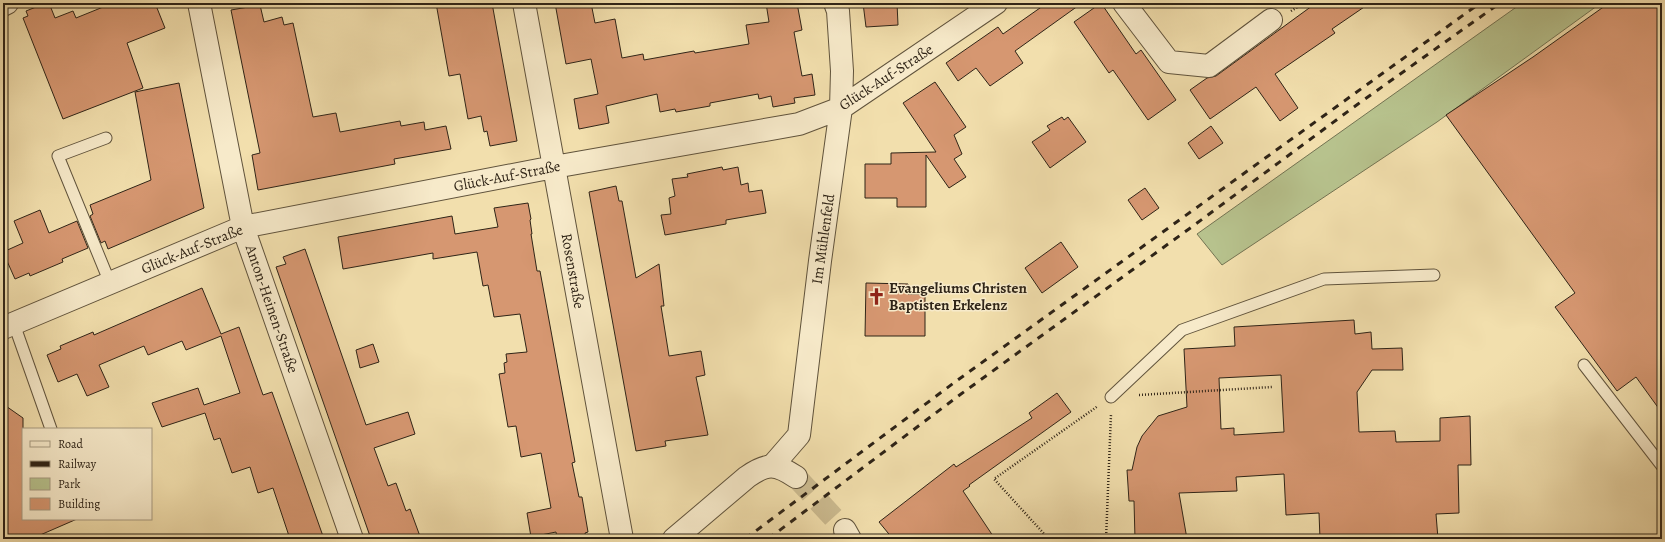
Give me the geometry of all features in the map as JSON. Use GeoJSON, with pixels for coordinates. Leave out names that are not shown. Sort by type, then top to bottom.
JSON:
{"type":"FeatureCollection","features":[{"type":"Feature","properties":{"kind":"street"},"geometry":{"type":"LineString","coordinates":[[3,5],[7,3]]}},
{"type":"Feature","properties":{"kind":"street","name":"Anton-Heinen-Straße"},"geometry":{"type":"LineString","coordinates":[[199,3],[243,227],[352,539]]}},
{"type":"Feature","properties":{"kind":"street","name":"Rosenstraße"},"geometry":{"type":"LineString","coordinates":[[524,3],[622,539]]}},
{"type":"Feature","properties":{"kind":"street","name":"Im Mühlenfeld"},"geometry":{"type":"LineString","coordinates":[[772,465],[799,434],[820,261],[841,108],[842,71],[838,11],[835,3]]}},
{"type":"Feature","properties":{"kind":"street","name":"Glück-Auf-Straße"},"geometry":{"type":"LineString","coordinates":[[8,326],[243,227],[554,167],[799,124],[841,108],[996,3]]}},
{"type":"Feature","properties":{"kind":"street"},"geometry":{"type":"LineString","coordinates":[[1124,3],[1170,62],[1209,66],[1271,20]]}},
{"type":"Feature","properties":{"kind":"street"},"geometry":{"type":"LineString","coordinates":[[674,539],[747,477],[760,468],[772,465],[785,470],[796,477]]}},
{"type":"Feature","properties":{"kind":"lane"},"geometry":{"type":"LineString","coordinates":[[106,138],[58,156],[110,283]]}},
{"type":"Feature","properties":{"kind":"lane"},"geometry":{"type":"LineString","coordinates":[[1111,397],[1182,330],[1324,279],[1434,275]]}},
{"type":"Feature","properties":{"kind":"lane"},"geometry":{"type":"LineString","coordinates":[[8,326],[50,428]]}},
{"type":"Feature","properties":{"kind":"lane"},"geometry":{"type":"LineString","coordinates":[[1584,364],[1662,466]]}},
{"type":"Feature","properties":{"kind":"path"},"geometry":{"type":"LineString","coordinates":[[1087,539],[1047,538],[994,479],[1111,397],[1272,387]]}},
{"type":"Feature","properties":{"kind":"path"},"geometry":{"type":"LineString","coordinates":[[1106,539],[1111,397]]}},
{"type":"Feature","properties":{"kind":"green space"},"geometry":{"type":"Polygon","coordinates":[[[1522,3],[1601,3],[1437,122],[1222,265],[1197,234],[1522,3]]]}},
{"type":"Feature","properties":{"kind":"building"},"geometry":{"type":"Polygon","coordinates":[[[49,3],[55,18],[73,11],[76,18],[113,3],[155,3],[165,28],[127,43],[143,88],[63,119],[23,18],[28,16],[26,11],[49,3]]]}},
{"type":"Feature","properties":{"kind":"building"},"geometry":{"type":"Polygon","coordinates":[[[436,3],[492,3],[517,141],[490,146],[487,131],[484,132],[481,116],[468,119],[460,74],[449,76],[436,3]]]}},
{"type":"Feature","properties":{"kind":"building"},"geometry":{"type":"Polygon","coordinates":[[[555,3],[591,3],[595,23],[615,19],[622,58],[643,54],[644,60],[694,51],[695,53],[749,44],[746,25],[769,22],[766,3],[797,3],[802,30],[794,32],[802,76],[812,74],[815,95],[794,98],[795,103],[773,107],[771,96],[759,99],[758,94],[710,103],[710,106],[676,112],[675,109],[660,112],[657,94],[606,106],[609,123],[579,129],[574,99],[598,94],[591,59],[566,64],[555,3]]]}},
{"type":"Feature","properties":{"kind":"building"},"geometry":{"type":"Polygon","coordinates":[[[863,3],[897,3],[898,25],[866,27],[863,3]]]}},
{"type":"Feature","properties":{"kind":"building"},"geometry":{"type":"Polygon","coordinates":[[[1047,3],[1082,3],[1015,51],[1023,63],[990,86],[976,68],[958,81],[946,63],[998,27],[1003,34],[1047,3]]]}},
{"type":"Feature","properties":{"kind":"building"},"geometry":{"type":"Polygon","coordinates":[[[1101,3],[1136,54],[1141,50],[1176,100],[1148,120],[1113,70],[1109,73],[1074,22],[1101,3]]]}},
{"type":"Feature","properties":{"kind":"building"},"geometry":{"type":"Polygon","coordinates":[[[1316,3],[1370,3],[1332,29],[1335,33],[1275,74],[1298,108],[1280,121],[1256,87],[1210,119],[1190,90],[1207,78],[1216,76],[1316,3]]]}},
{"type":"Feature","properties":{"kind":"building"},"geometry":{"type":"Polygon","coordinates":[[[1609,3],[1662,3],[1662,413],[1636,377],[1617,391],[1555,307],[1575,293],[1446,115],[1533,57],[1609,3]]]}},
{"type":"Feature","properties":{"kind":"building"},"geometry":{"type":"Polygon","coordinates":[[[260,5],[264,22],[282,17],[284,25],[293,23],[313,117],[336,113],[340,132],[400,121],[401,126],[424,122],[425,130],[446,126],[451,149],[394,159],[395,164],[258,190],[252,155],[260,153],[231,10],[260,5]]]}},
{"type":"Feature","properties":{"kind":"building"},"geometry":{"type":"Polygon","coordinates":[[[935,82],[966,127],[954,135],[962,154],[954,159],[966,177],[949,188],[926,155],[926,207],[897,207],[897,198],[865,198],[865,164],[891,164],[891,153],[936,152],[903,103],[935,82]]]}},
{"type":"Feature","properties":{"kind":"building"},"geometry":{"type":"Polygon","coordinates":[[[179,83],[204,208],[108,249],[105,241],[101,243],[90,216],[93,214],[90,205],[151,180],[135,92],[179,83]]]}},
{"type":"Feature","properties":{"kind":"building"},"geometry":{"type":"Polygon","coordinates":[[[1062,117],[1064,120],[1068,117],[1086,142],[1050,168],[1032,142],[1050,130],[1047,126],[1062,117]]]}},
{"type":"Feature","properties":{"kind":"building"},"geometry":{"type":"Polygon","coordinates":[[[1211,126],[1223,143],[1199,159],[1188,143],[1211,126]]]}},
{"type":"Feature","properties":{"kind":"building"},"geometry":{"type":"Polygon","coordinates":[[[722,167],[723,170],[738,167],[741,185],[748,183],[749,192],[762,190],[766,213],[726,220],[726,224],[665,235],[661,215],[671,214],[669,198],[675,196],[672,179],[688,177],[687,174],[722,167]]]}},
{"type":"Feature","properties":{"kind":"building"},"geometry":{"type":"Polygon","coordinates":[[[616,186],[619,201],[622,201],[636,278],[659,264],[664,306],[661,306],[669,356],[701,351],[705,375],[696,377],[708,435],[665,441],[666,446],[636,451],[589,192],[616,186]]]}},
{"type":"Feature","properties":{"kind":"building"},"geometry":{"type":"Polygon","coordinates":[[[1145,188],[1159,208],[1142,220],[1128,200],[1145,188]]]}},
{"type":"Feature","properties":{"kind":"building"},"geometry":{"type":"Polygon","coordinates":[[[528,203],[537,271],[540,271],[575,462],[572,463],[579,497],[582,497],[588,532],[585,533],[586,539],[557,539],[556,532],[531,537],[527,513],[551,508],[541,453],[521,457],[516,426],[508,427],[499,374],[505,373],[504,363],[507,362],[506,354],[527,352],[520,314],[494,317],[488,285],[483,286],[477,252],[433,259],[433,253],[343,269],[338,237],[452,216],[455,234],[498,227],[494,208],[528,203]]]}},
{"type":"Feature","properties":{"kind":"building"},"geometry":{"type":"Polygon","coordinates":[[[40,210],[49,233],[77,221],[88,248],[62,259],[63,262],[30,276],[29,273],[15,279],[3,252],[23,243],[14,221],[40,210]]]}},
{"type":"Feature","properties":{"kind":"building"},"geometry":{"type":"Polygon","coordinates":[[[1061,242],[1078,267],[1042,293],[1025,268],[1061,242]]]}},
{"type":"Feature","properties":{"kind":"building"},"geometry":{"type":"Polygon","coordinates":[[[305,249],[366,425],[408,412],[415,434],[374,448],[388,486],[396,483],[406,511],[410,509],[421,539],[371,539],[276,267],[286,264],[283,257],[305,249]]]}},
{"type":"Feature","properties":{"kind":"building"},"geometry":{"type":"Polygon","coordinates":[[[866,283],[908,284],[908,294],[925,294],[925,336],[865,336],[866,283]]]}},
{"type":"Feature","properties":{"kind":"building"},"geometry":{"type":"Polygon","coordinates":[[[202,288],[221,334],[239,327],[263,395],[272,392],[324,539],[290,539],[273,488],[258,493],[250,467],[232,473],[220,438],[214,440],[205,413],[162,427],[152,403],[198,388],[204,405],[240,393],[221,336],[186,350],[182,341],[148,355],[144,346],[99,365],[109,387],[87,396],[77,374],[58,382],[47,355],[61,349],[60,346],[93,332],[94,335],[202,288]]]}},
{"type":"Feature","properties":{"kind":"building"},"geometry":{"type":"Polygon","coordinates":[[[1354,320],[1355,334],[1371,332],[1372,349],[1402,348],[1403,370],[1372,370],[1357,392],[1359,432],[1395,431],[1396,442],[1440,441],[1440,418],[1470,416],[1471,465],[1458,465],[1459,513],[1436,514],[1438,539],[1320,539],[1319,513],[1286,515],[1284,474],[1236,477],[1237,491],[1179,493],[1187,539],[1135,539],[1134,501],[1129,501],[1127,470],[1132,470],[1137,447],[1142,436],[1158,416],[1187,407],[1184,349],[1235,346],[1234,327],[1354,320]],[[1281,375],[1219,378],[1221,429],[1234,428],[1234,435],[1284,432],[1281,375]]]}},
{"type":"Feature","properties":{"kind":"building"},"geometry":{"type":"Polygon","coordinates":[[[373,344],[379,362],[360,368],[356,350],[373,344]]]}},
{"type":"Feature","properties":{"kind":"building"},"geometry":{"type":"Polygon","coordinates":[[[1057,393],[1071,412],[969,485],[970,486],[963,491],[995,539],[960,539],[949,537],[946,539],[893,539],[879,522],[954,464],[956,467],[1032,418],[1029,413],[1057,393]]]}},
{"type":"Feature","properties":{"kind":"building"},"geometry":{"type":"Polygon","coordinates":[[[3,404],[23,418],[22,520],[75,520],[31,539],[3,539],[3,404]]]}},
{"type":"Feature","properties":{"kind":"tunnel"},"geometry":{"type":"LineString","coordinates":[[796,477],[845,530]]}},
{"type":"Feature","properties":{"kind":"railway"},"geometry":{"type":"LineString","coordinates":[[745,539],[955,382],[1480,3]]}},
{"type":"Feature","properties":{"kind":"railway"},"geometry":{"type":"LineString","coordinates":[[768,539],[961,394],[1358,104],[1500,3]]}},
{"type":"Feature","properties":{"kind":"place","name":"Evangeliums Christen Baptisten Erkelenz"},"geometry":{"type":"Point","coordinates":[876,297]}}]}
